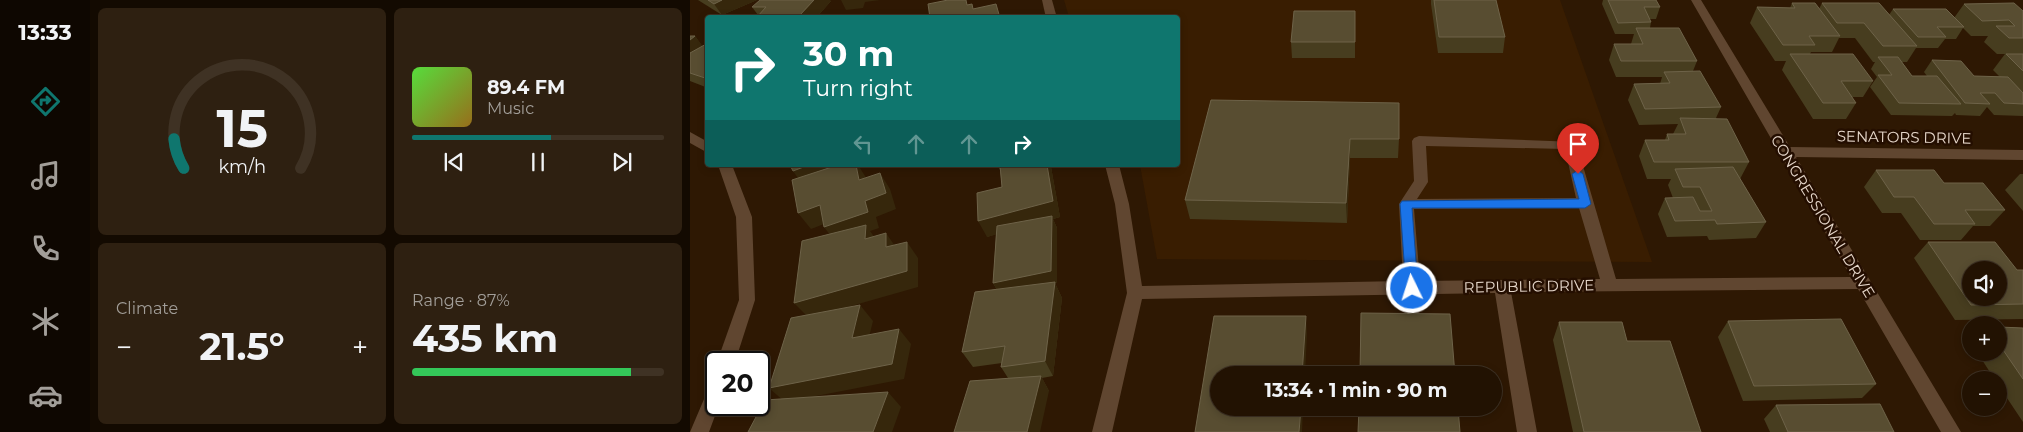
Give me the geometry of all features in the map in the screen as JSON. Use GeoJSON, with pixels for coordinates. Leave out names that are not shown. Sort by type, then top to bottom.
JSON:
{"type":"FeatureCollection","features":[{"type":"Feature","properties":{"kind":"street"},"geometry":{"type":"LineString","coordinates":[[1047,0],[1051,15]]}},
{"type":"Feature","properties":{"kind":"street","name":"CONGRESSIONAL DRIVE"},"geometry":{"type":"LineString","coordinates":[[1696,0],[1951,432]]}},
{"type":"Feature","properties":{"kind":"street"},"geometry":{"type":"LineString","coordinates":[[690,136],[705,146]]}},
{"type":"Feature","properties":{"kind":"street"},"geometry":{"type":"LineString","coordinates":[[1412,288],[1406,204],[1420,182],[1419,141],[1570,145],[1585,204],[1610,285]]}},
{"type":"Feature","properties":{"kind":"street","name":"SENATORS DRIVE"},"geometry":{"type":"LineString","coordinates":[[1784,152],[2023,155]]}},
{"type":"Feature","properties":{"kind":"street"},"geometry":{"type":"LineString","coordinates":[[726,167],[744,217],[747,300],[730,351]]}},
{"type":"Feature","properties":{"kind":"street"},"geometry":{"type":"LineString","coordinates":[[1102,432],[1135,293],[1122,204],[1113,167]]}},
{"type":"Feature","properties":{"kind":"street"},"geometry":{"type":"LineString","coordinates":[[1406,204],[1585,204]]}},
{"type":"Feature","properties":{"kind":"street","name":"REPUBLIC DRIVE"},"geometry":{"type":"LineString","coordinates":[[1135,293],[1502,286],[1862,283]]}},
{"type":"Feature","properties":{"kind":"street"},"geometry":{"type":"LineString","coordinates":[[1502,286],[1527,432]]}},
{"type":"Feature","properties":{"kind":"street"},"geometry":{"type":"LineString","coordinates":[[699,432],[706,416]]}},
{"type":"Feature","properties":{"kind":"shaded area"},"geometry":{"type":"Polygon","coordinates":[[[1064,0],[1560,0],[1652,262],[1157,259],[1140,167],[1180,167],[1180,15],[1068,15],[1064,0]]]}},
{"type":"Feature","properties":{"kind":"building"},"geometry":{"type":"Polygon","coordinates":[[[708,0],[722,0],[714,4],[708,0]]]}},
{"type":"Feature","properties":{"kind":"building"},"geometry":{"type":"Polygon","coordinates":[[[760,0],[814,0],[800,15],[759,15],[766,7],[752,7],[760,0]]]}},
{"type":"Feature","properties":{"kind":"building"},"geometry":{"type":"Polygon","coordinates":[[[948,0],[966,0],[967,5],[972,4],[973,9],[996,4],[999,15],[930,15],[928,4],[948,0]]]}},
{"type":"Feature","properties":{"kind":"building"},"geometry":{"type":"Polygon","coordinates":[[[1434,0],[1496,0],[1505,37],[1439,37],[1434,0]]]}},
{"type":"Feature","properties":{"kind":"building"},"geometry":{"type":"Polygon","coordinates":[[[1608,0],[1656,0],[1660,7],[1644,7],[1651,22],[1618,23],[1608,0]]]}},
{"type":"Feature","properties":{"kind":"building"},"geometry":{"type":"Polygon","coordinates":[[[1792,3],[1815,3],[1840,36],[1809,36],[1815,45],[1783,45],[1757,7],[1795,8],[1792,3]]]}},
{"type":"Feature","properties":{"kind":"building"},"geometry":{"type":"Polygon","coordinates":[[[1822,3],[1879,3],[1917,46],[1883,46],[1864,23],[1837,23],[1822,3]]]}},
{"type":"Feature","properties":{"kind":"building"},"geometry":{"type":"Polygon","coordinates":[[[2014,3],[2023,11],[2023,38],[2009,38],[1996,26],[2015,26],[2009,20],[1982,21],[1964,4],[2014,3]]]}},
{"type":"Feature","properties":{"kind":"building"},"geometry":{"type":"Polygon","coordinates":[[[1893,9],[1946,9],[1964,27],[1937,27],[1946,37],[1918,37],[1893,9]]]}},
{"type":"Feature","properties":{"kind":"building"},"geometry":{"type":"Polygon","coordinates":[[[1294,11],[1355,11],[1355,42],[1291,42],[1294,11]]]}},
{"type":"Feature","properties":{"kind":"building"},"geometry":{"type":"Polygon","coordinates":[[[1636,28],[1679,28],[1697,61],[1621,61],[1614,44],[1643,44],[1636,28]]]}},
{"type":"Feature","properties":{"kind":"building"},"geometry":{"type":"Polygon","coordinates":[[[705,45],[705,78],[690,73],[690,53],[705,45]]]}},
{"type":"Feature","properties":{"kind":"building"},"geometry":{"type":"Polygon","coordinates":[[[1790,54],[1853,54],[1873,81],[1841,81],[1856,103],[1823,103],[1790,54]]]}},
{"type":"Feature","properties":{"kind":"building"},"geometry":{"type":"Polygon","coordinates":[[[2006,54],[2023,54],[2023,71],[2006,54]]]}},
{"type":"Feature","properties":{"kind":"building"},"geometry":{"type":"Polygon","coordinates":[[[1878,57],[1898,57],[1912,76],[1937,76],[1961,104],[1899,103],[1878,75],[1892,75],[1878,57]]]}},
{"type":"Feature","properties":{"kind":"building"},"geometry":{"type":"Polygon","coordinates":[[[1932,60],[1961,61],[1974,76],[2008,77],[2023,93],[2023,104],[2004,103],[1995,93],[1980,93],[1990,104],[1965,103],[1932,60]]]}},
{"type":"Feature","properties":{"kind":"building"},"geometry":{"type":"Polygon","coordinates":[[[1700,71],[1721,107],[1645,109],[1634,84],[1670,83],[1664,72],[1700,71]]]}},
{"type":"Feature","properties":{"kind":"building"},"geometry":{"type":"Polygon","coordinates":[[[1211,100],[1399,103],[1399,139],[1350,139],[1346,203],[1185,200],[1211,100]]]}},
{"type":"Feature","properties":{"kind":"building"},"geometry":{"type":"Polygon","coordinates":[[[1680,118],[1727,119],[1749,162],[1654,162],[1645,140],[1669,140],[1667,134],[1686,134],[1680,118]]]}},
{"type":"Feature","properties":{"kind":"building"},"geometry":{"type":"Polygon","coordinates":[[[791,167],[804,167],[793,171],[791,167]]]}},
{"type":"Feature","properties":{"kind":"building"},"geometry":{"type":"Polygon","coordinates":[[[832,167],[856,167],[859,180],[880,173],[886,193],[865,201],[868,212],[824,227],[820,205],[798,213],[792,180],[832,167]]]}},
{"type":"Feature","properties":{"kind":"building"},"geometry":{"type":"Polygon","coordinates":[[[1000,167],[1047,167],[1053,201],[978,221],[977,193],[1002,187],[1000,167]]]}},
{"type":"Feature","properties":{"kind":"building"},"geometry":{"type":"Polygon","coordinates":[[[1733,167],[1766,222],[1717,224],[1715,220],[1675,221],[1665,198],[1693,197],[1700,211],[1712,211],[1700,187],[1683,187],[1675,169],[1733,167]]]}},
{"type":"Feature","properties":{"kind":"building"},"geometry":{"type":"Polygon","coordinates":[[[1876,170],[1934,170],[1944,183],[1983,183],[2005,210],[1965,210],[1975,224],[1934,224],[1914,197],[1894,197],[1876,170]]]}},
{"type":"Feature","properties":{"kind":"building"},"geometry":{"type":"Polygon","coordinates":[[[1052,216],[1051,271],[993,283],[997,226],[1052,216]]]}},
{"type":"Feature","properties":{"kind":"building"},"geometry":{"type":"Polygon","coordinates":[[[866,225],[865,239],[886,233],[886,247],[907,242],[907,271],[794,303],[802,241],[866,225]]]}},
{"type":"Feature","properties":{"kind":"building"},"geometry":{"type":"Polygon","coordinates":[[[1928,242],[1995,242],[2017,270],[2023,270],[2023,304],[2007,304],[2007,261],[1962,261],[1962,292],[1928,242]]]}},
{"type":"Feature","properties":{"kind":"building"},"geometry":{"type":"Polygon","coordinates":[[[1055,282],[1045,361],[1001,367],[1005,346],[962,352],[975,292],[1055,282]]]}},
{"type":"Feature","properties":{"kind":"building"},"geometry":{"type":"Polygon","coordinates":[[[860,305],[852,338],[899,329],[892,364],[770,388],[791,318],[860,305]]]}},
{"type":"Feature","properties":{"kind":"building"},"geometry":{"type":"Polygon","coordinates":[[[1361,313],[1450,314],[1454,366],[1360,366],[1361,313]]]}},
{"type":"Feature","properties":{"kind":"building"},"geometry":{"type":"Polygon","coordinates":[[[1214,316],[1306,316],[1303,366],[1210,366],[1210,416],[1300,416],[1299,432],[1195,432],[1214,316]]]}},
{"type":"Feature","properties":{"kind":"building"},"geometry":{"type":"Polygon","coordinates":[[[1841,319],[1876,384],[1754,386],[1728,321],[1841,319]]]}},
{"type":"Feature","properties":{"kind":"building"},"geometry":{"type":"Polygon","coordinates":[[[1559,322],[1622,322],[1627,341],[1670,341],[1701,432],[1584,432],[1559,322]]]}},
{"type":"Feature","properties":{"kind":"building"},"geometry":{"type":"Polygon","coordinates":[[[2007,327],[2023,328],[2023,379],[2007,356],[2007,327]]]}},
{"type":"Feature","properties":{"kind":"building"},"geometry":{"type":"Polygon","coordinates":[[[1041,376],[1027,432],[954,432],[970,381],[1041,376]]]}},
{"type":"Feature","properties":{"kind":"building"},"geometry":{"type":"Polygon","coordinates":[[[888,392],[873,432],[748,432],[756,416],[770,416],[770,400],[888,392]]]}},
{"type":"Feature","properties":{"kind":"building"},"geometry":{"type":"Polygon","coordinates":[[[1880,404],[1894,432],[1788,432],[1776,405],[1880,404]]]}},
{"type":"Feature","properties":{"kind":"building"},"geometry":{"type":"Polygon","coordinates":[[[1359,416],[1459,416],[1460,432],[1358,432],[1359,416]]]}},
{"type":"Feature","properties":{"kind":"route"},"geometry":{"type":"LineString","coordinates":[[1412,288],[1406,204],[1585,204],[1578,174]]}}]}
